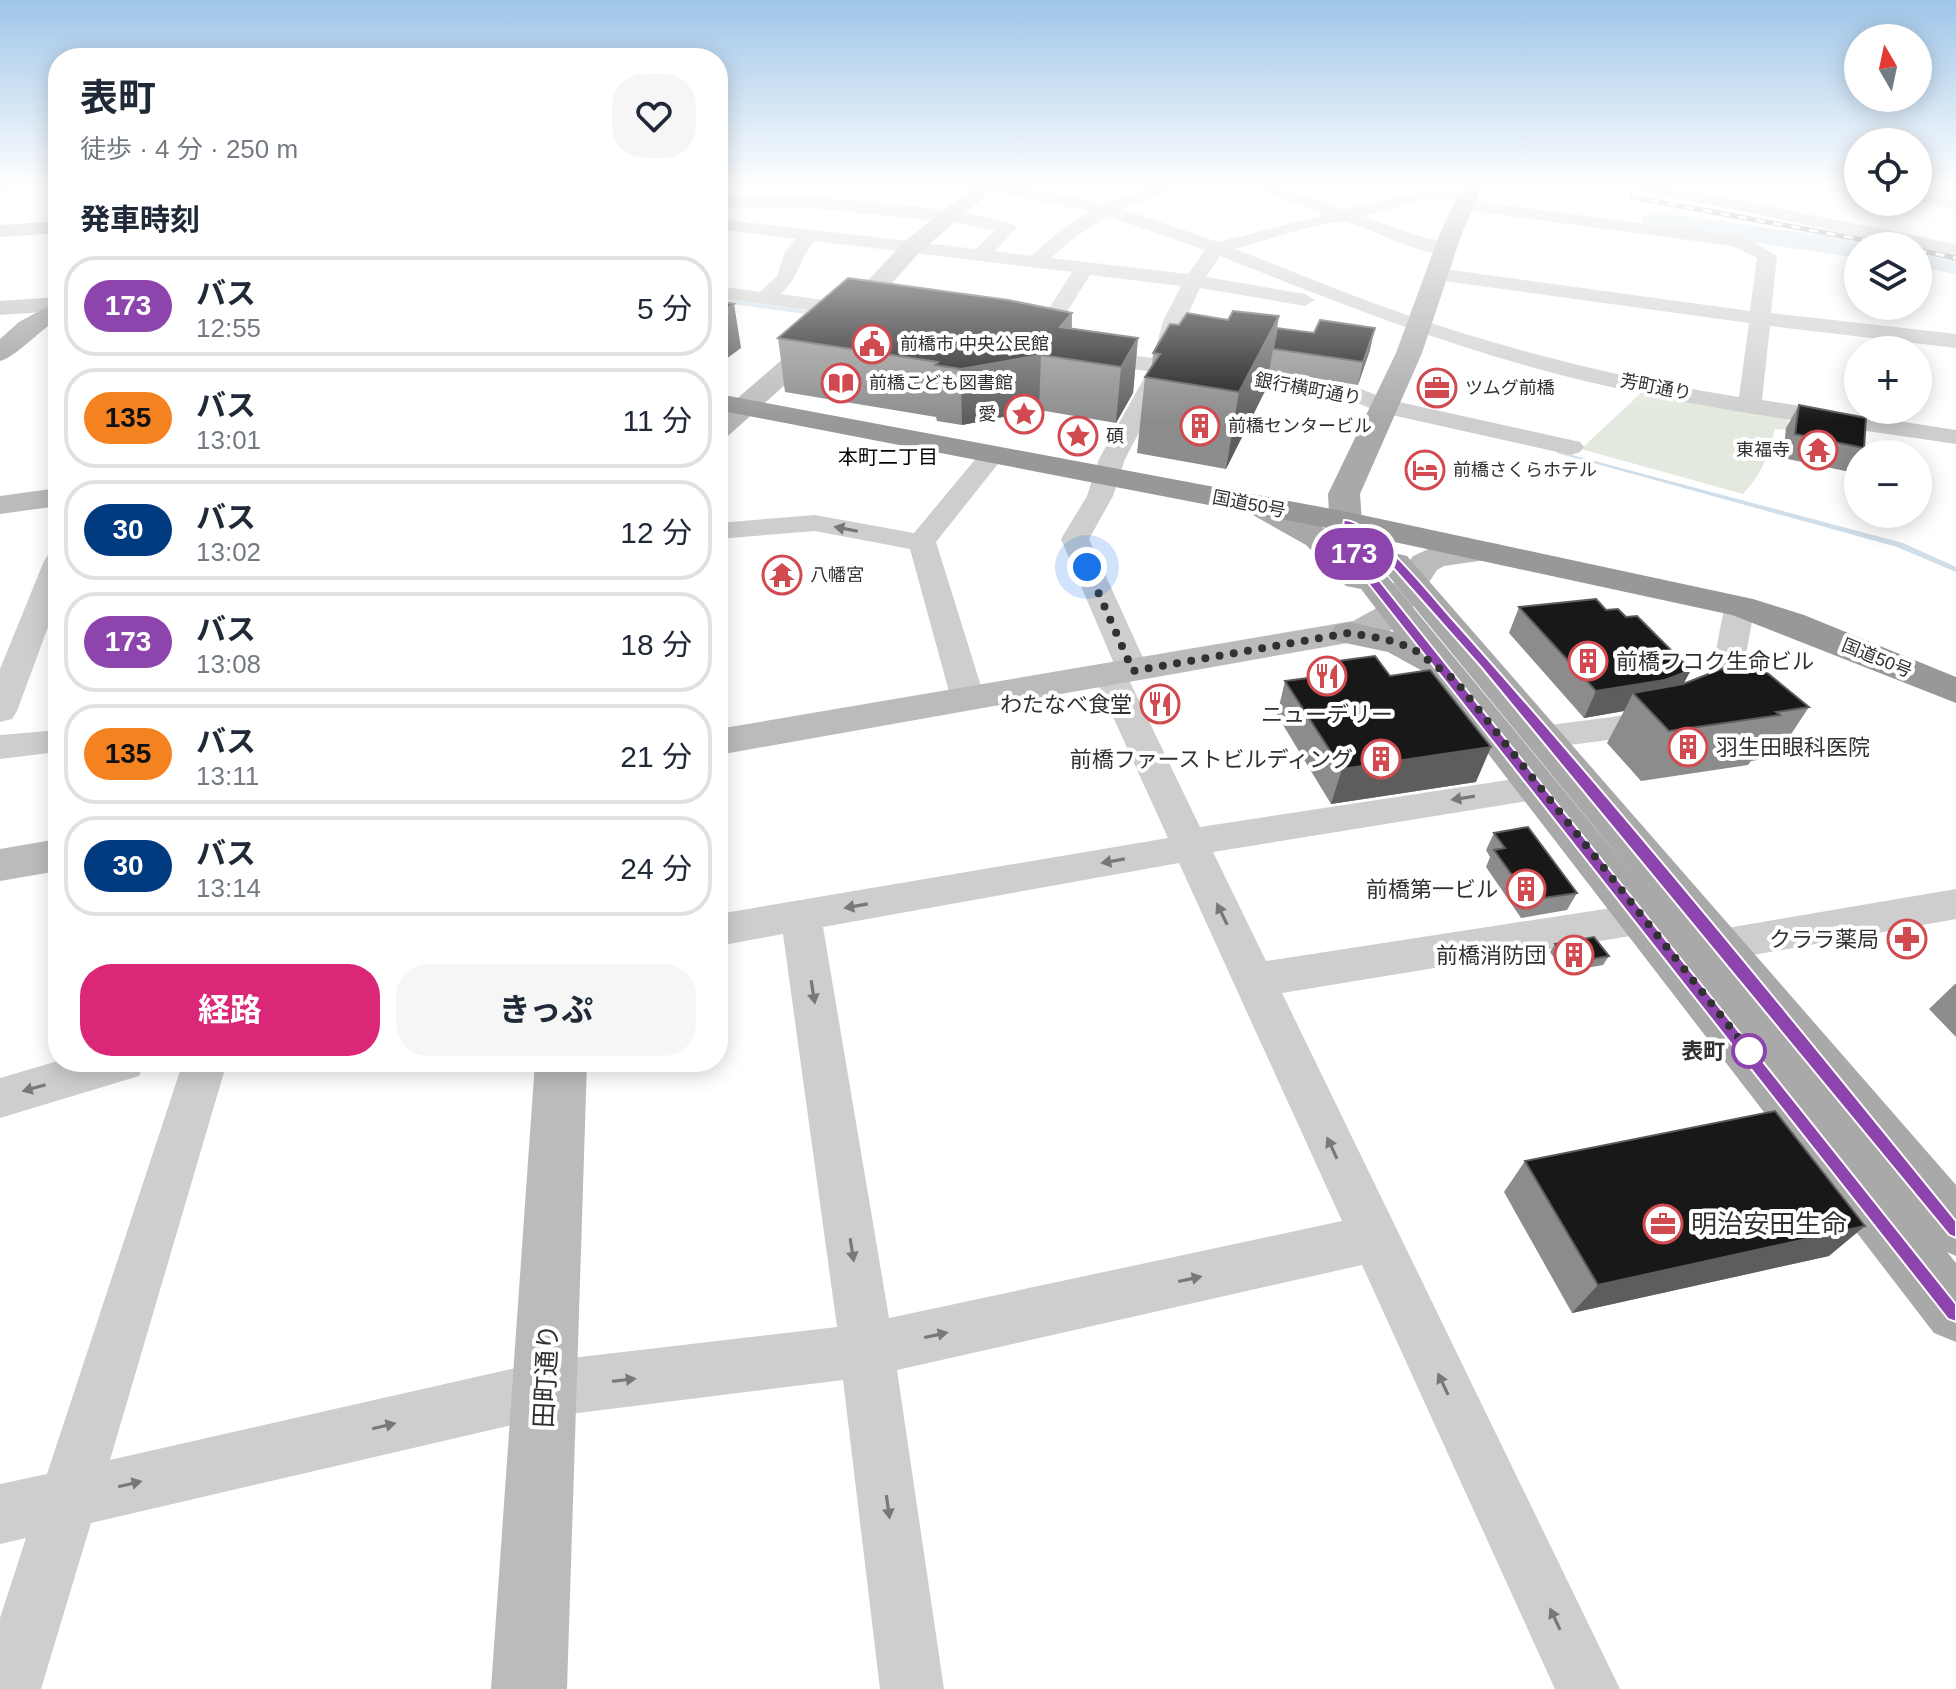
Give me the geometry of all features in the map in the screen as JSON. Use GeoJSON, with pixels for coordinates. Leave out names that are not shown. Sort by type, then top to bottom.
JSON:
{"type":"FeatureCollection","features":[{"type":"Feature","properties":{"kind":"highway"},"geometry":{"type":"LineString","coordinates":[[0,353],[48,312]]}},
{"type":"Feature","properties":{"kind":"highway","name":"国道50号"},"geometry":{"type":"LineString","coordinates":[[732,405],[1348,522],[1741,606],[1791,623],[1956,691]]}},
{"type":"Feature","properties":{"kind":"main road"},"geometry":{"type":"LineString","coordinates":[[1441,263],[1409,353],[1344,494],[1347,536],[1357,561],[1396,618],[1545,737],[1956,1228]]}},
{"type":"Feature","properties":{"kind":"main road"},"geometry":{"type":"LineString","coordinates":[[1262,507],[1318,538],[1455,680],[1956,1311]]}},
{"type":"Feature","properties":{"kind":"street"},"geometry":{"type":"LineString","coordinates":[[765,298],[786,278],[791,263]]}},
{"type":"Feature","properties":{"kind":"street"},"geometry":{"type":"LineString","coordinates":[[732,405],[854,310],[897,263]]}},
{"type":"Feature","properties":{"kind":"street"},"geometry":{"type":"LineString","coordinates":[[1052,263],[1193,281],[1345,307],[1363,306]]}},
{"type":"Feature","properties":{"kind":"street"},"geometry":{"type":"LineString","coordinates":[[1207,263],[1193,281],[1174,321],[1162,367],[1112,459],[1100,496],[1075,539],[1121,673],[1189,848],[1255,980],[1588,1689]]}},
{"type":"Feature","properties":{"kind":"street"},"geometry":{"type":"LineString","coordinates":[[1252,263],[1363,306]]}},
{"type":"Feature","properties":{"kind":"street"},"geometry":{"type":"LineString","coordinates":[[1750,404],[1766,263]]}},
{"type":"Feature","properties":{"kind":"street"},"geometry":{"type":"LineString","coordinates":[[1019,340],[1058,311],[1085,267]]}},
{"type":"Feature","properties":{"kind":"street"},"geometry":{"type":"LineString","coordinates":[[1437,274],[1761,319],[1956,341]]}},
{"type":"Feature","properties":{"kind":"street"},"geometry":{"type":"LineString","coordinates":[[728,293],[882,314]]}},
{"type":"Feature","properties":{"kind":"street"},"geometry":{"type":"LineString","coordinates":[[0,299],[48,304]]}},
{"type":"Feature","properties":{"kind":"street"},"geometry":{"type":"LineString","coordinates":[[0,308],[48,306]]}},
{"type":"Feature","properties":{"kind":"street","name":"芳町通り"},"geometry":{"type":"LineString","coordinates":[[1363,306],[1528,359],[1629,383],[1956,437]]}},
{"type":"Feature","properties":{"kind":"street","name":"銀行横町通り"},"geometry":{"type":"LineString","coordinates":[[992,334],[1059,352],[1288,382],[1358,395],[1383,406],[1571,447]]}},
{"type":"Feature","properties":{"kind":"street"},"geometry":{"type":"LineString","coordinates":[[922,541],[992,455]]}},
{"type":"Feature","properties":{"kind":"street"},"geometry":{"type":"LineString","coordinates":[[0,505],[48,498]]}},
{"type":"Feature","properties":{"kind":"street"},"geometry":{"type":"LineString","coordinates":[[728,530],[815,523],[907,541],[922,541]]}},
{"type":"Feature","properties":{"kind":"street"},"geometry":{"type":"LineString","coordinates":[[922,541],[968,699]]}},
{"type":"Feature","properties":{"kind":"street"},"geometry":{"type":"LineString","coordinates":[[728,740],[1121,673],[1396,618],[1433,557],[1458,551],[1487,551]]}},
{"type":"Feature","properties":{"kind":"street"},"geometry":{"type":"LineString","coordinates":[[1545,737],[1649,720],[1687,708],[1723,676],[1741,606]]}},
{"type":"Feature","properties":{"kind":"street"},"geometry":{"type":"LineString","coordinates":[[0,626],[47,618]]}},
{"type":"Feature","properties":{"kind":"street"},"geometry":{"type":"LineString","coordinates":[[0,711],[47,618]]}},
{"type":"Feature","properties":{"kind":"street"},"geometry":{"type":"LineString","coordinates":[[0,747],[48,742]]}},
{"type":"Feature","properties":{"kind":"street"},"geometry":{"type":"LineString","coordinates":[[728,928],[1189,848],[1208,838],[1540,787]]}},
{"type":"Feature","properties":{"kind":"street"},"geometry":{"type":"LineString","coordinates":[[0,865],[48,857]]}},
{"type":"Feature","properties":{"kind":"street"},"geometry":{"type":"LineString","coordinates":[[1255,980],[1644,918],[1720,945],[1956,904]]}},
{"type":"Feature","properties":{"kind":"street"},"geometry":{"type":"LineString","coordinates":[[801,915],[867,1350],[912,1689]]}},
{"type":"Feature","properties":{"kind":"street"},"geometry":{"type":"LineString","coordinates":[[0,1098],[89,1072]]}},
{"type":"Feature","properties":{"kind":"street"},"geometry":{"type":"LineString","coordinates":[[9,1689],[202,1072]]}},
{"type":"Feature","properties":{"kind":"street","name":"田町通り"},"geometry":{"type":"LineString","coordinates":[[529,1689],[561,1072]]}},
{"type":"Feature","properties":{"kind":"street"},"geometry":{"type":"LineString","coordinates":[[0,1514],[546,1389],[867,1350],[1374,1238]]}},
{"type":"Feature","properties":{"kind":"shaded area"},"geometry":{"type":"Polygon","coordinates":[[[1643,391],[1789,415],[1787,430],[1775,429],[1764,464],[1743,494],[1581,449],[1643,391]]]}},
{"type":"Feature","properties":{"kind":"building"},"geometry":{"type":"Polygon","coordinates":[[[848,278],[1008,300],[1072,313],[1060,327],[1138,338],[1121,367],[1041,355],[961,369],[935,365],[938,362],[778,338],[848,278]]]}},
{"type":"Feature","properties":{"kind":"building"},"geometry":{"type":"Polygon","coordinates":[[[1233,311],[1279,316],[1239,392],[1145,377],[1160,354],[1153,353],[1170,324],[1179,325],[1187,313],[1228,320],[1233,311]]]}},
{"type":"Feature","properties":{"kind":"building"},"geometry":{"type":"Polygon","coordinates":[[[1320,320],[1375,328],[1363,362],[1273,349],[1277,328],[1314,333],[1320,320]]]}},
{"type":"Feature","properties":{"kind":"building"},"geometry":{"type":"Polygon","coordinates":[[[1799,405],[1844,414],[1844,424],[1866,424],[1865,440],[1844,440],[1844,444],[1795,434],[1799,405]]]}},
{"type":"Feature","properties":{"kind":"building"},"geometry":{"type":"Polygon","coordinates":[[[1596,599],[1606,610],[1618,609],[1626,617],[1637,616],[1691,670],[1665,680],[1596,691],[1519,607],[1596,599]]]}},
{"type":"Feature","properties":{"kind":"building"},"geometry":{"type":"Polygon","coordinates":[[[1375,656],[1390,676],[1430,670],[1491,747],[1342,769],[1285,681],[1338,674],[1330,662],[1375,656]]]}},
{"type":"Feature","properties":{"kind":"building"},"geometry":{"type":"Polygon","coordinates":[[[1729,666],[1733,671],[1760,667],[1809,707],[1776,712],[1780,715],[1669,731],[1633,693],[1683,684],[1729,666]]]}},
{"type":"Feature","properties":{"kind":"building"},"geometry":{"type":"Polygon","coordinates":[[[1528,827],[1577,893],[1530,900],[1494,850],[1505,848],[1494,833],[1528,827]]]}},
{"type":"Feature","properties":{"kind":"building"},"geometry":{"type":"Polygon","coordinates":[[[1594,937],[1609,956],[1569,963],[1555,944],[1594,937]]]}},
{"type":"Feature","properties":{"kind":"building","name":"明治安田生命"},"geometry":{"type":"Polygon","coordinates":[[[1775,1111],[1865,1226],[1598,1285],[1525,1161],[1775,1111]]]}},
{"type":"Feature","properties":{"kind":"waterway"},"geometry":{"type":"LineString","coordinates":[[1944,263],[1956,265]]}},
{"type":"Feature","properties":{"kind":"waterway"},"geometry":{"type":"LineString","coordinates":[[728,301],[819,314]]}},
{"type":"Feature","properties":{"kind":"waterway"},"geometry":{"type":"LineString","coordinates":[[1253,386],[1332,397]]}},
{"type":"Feature","properties":{"kind":"waterway"},"geometry":{"type":"LineString","coordinates":[[1559,452],[1900,545],[1956,570]]}},
{"type":"Feature","properties":{"kind":"bus line","name":"173"},"geometry":{"type":"LineString","coordinates":[[1956,1228],[1485,665],[1377,543],[1348,522],[1347,536],[1357,561],[1956,1311]]}},
{"type":"Feature","properties":{"kind":"place","name":"前橋市 中央公民館"},"geometry":{"type":"Point","coordinates":[872,344]}},
{"type":"Feature","properties":{"kind":"place","name":"前橋こども図書館"},"geometry":{"type":"Point","coordinates":[841,383]}},
{"type":"Feature","properties":{"kind":"place","name":"ツムグ前橋"},"geometry":{"type":"Point","coordinates":[1437,388]}},
{"type":"Feature","properties":{"kind":"place","name":"愛"},"geometry":{"type":"Point","coordinates":[1024,414]}},
{"type":"Feature","properties":{"kind":"place","name":"前橋センタービル"},"geometry":{"type":"Point","coordinates":[1200,426]}},
{"type":"Feature","properties":{"kind":"place","name":"碩"},"geometry":{"type":"Point","coordinates":[1078,436]}},
{"type":"Feature","properties":{"kind":"place","name":"東福寺"},"geometry":{"type":"Point","coordinates":[1818,450]}},
{"type":"Feature","properties":{"kind":"place","name":"前橋さくらホテル"},"geometry":{"type":"Point","coordinates":[1425,470]}},
{"type":"Feature","properties":{"kind":"place","name":"八幡宮"},"geometry":{"type":"Point","coordinates":[782,575]}},
{"type":"Feature","properties":{"kind":"place","name":"前橋フコク生命ビル"},"geometry":{"type":"Point","coordinates":[1588,661]}},
{"type":"Feature","properties":{"kind":"place","name":"ニューデリー"},"geometry":{"type":"Point","coordinates":[1327,676]}},
{"type":"Feature","properties":{"kind":"place","name":"わたなべ食堂"},"geometry":{"type":"Point","coordinates":[1160,704]}},
{"type":"Feature","properties":{"kind":"place","name":"羽生田眼科医院"},"geometry":{"type":"Point","coordinates":[1688,747]}},
{"type":"Feature","properties":{"kind":"place","name":"前橋ファーストビルディング"},"geometry":{"type":"Point","coordinates":[1381,759]}},
{"type":"Feature","properties":{"kind":"place","name":"前橋第一ビル"},"geometry":{"type":"Point","coordinates":[1526,889]}},
{"type":"Feature","properties":{"kind":"place","name":"クララ薬局"},"geometry":{"type":"Point","coordinates":[1907,939]}},
{"type":"Feature","properties":{"kind":"place","name":"前橋消防団"},"geometry":{"type":"Point","coordinates":[1574,955]}},
{"type":"Feature","properties":{"kind":"place","name":"表町"},"geometry":{"type":"Point","coordinates":[1749,1051]}},
{"type":"Feature","properties":{"kind":"place","name":"明治安田生命"},"geometry":{"type":"Point","coordinates":[1663,1224]}},
{"type":"Feature","properties":{"kind":"district","name":"本町二丁目"},"geometry":{"type":"Point","coordinates":[888,457]}},
{"type":"Feature","properties":{"kind":"route"},"geometry":{"type":"LineString","coordinates":[[1087,567],[1133,671],[1349,633],[1385,639],[1412,648],[1426,657],[1455,680],[1749,1051]]}}]}
